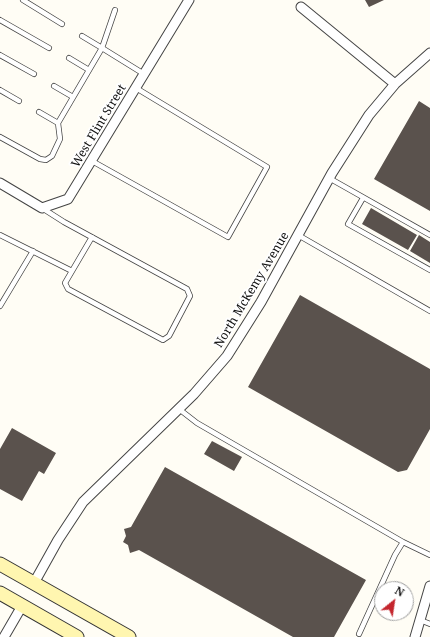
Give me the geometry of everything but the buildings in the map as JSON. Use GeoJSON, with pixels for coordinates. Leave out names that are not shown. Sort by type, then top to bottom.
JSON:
{"type":"FeatureCollection","features":[{"type":"Feature","properties":{"kind":"main road"},"geometry":{"type":"LineString","coordinates":[[0,564],[129,637]]}},
{"type":"Feature","properties":{"kind":"main road"},"geometry":{"type":"LineString","coordinates":[[0,593],[77,637]]}},
{"type":"Feature","properties":{"kind":"street","name":"West Flint Street"},"geometry":{"type":"LineString","coordinates":[[42,208],[68,199],[189,0]]}},
{"type":"Feature","properties":{"kind":"street"},"geometry":{"type":"LineString","coordinates":[[301,7],[395,84]]}},
{"type":"Feature","properties":{"kind":"street","name":"North McKemy Avenue"},"geometry":{"type":"LineString","coordinates":[[34,583],[58,540],[83,502],[194,394],[226,356],[261,302],[329,178],[369,115],[395,84],[430,53]]}},
{"type":"Feature","properties":{"kind":"street"},"geometry":{"type":"LineString","coordinates":[[0,182],[42,208]]}},
{"type":"Feature","properties":{"kind":"street"},"geometry":{"type":"LineString","coordinates":[[415,637],[430,586]]}},
{"type":"Feature","properties":{"kind":"street"},"geometry":{"type":"LineString","coordinates":[[4,637],[22,606]]}},
{"type":"Feature","properties":{"kind":"lane"},"geometry":{"type":"LineString","coordinates":[[23,0],[62,24]]}},
{"type":"Feature","properties":{"kind":"lane"},"geometry":{"type":"LineString","coordinates":[[0,137],[40,159],[46,160],[52,156],[60,139],[58,123],[102,48],[115,10]]}},
{"type":"Feature","properties":{"kind":"lane"},"geometry":{"type":"LineString","coordinates":[[0,20],[50,48]]}},
{"type":"Feature","properties":{"kind":"lane"},"geometry":{"type":"LineString","coordinates":[[82,36],[144,74]]}},
{"type":"Feature","properties":{"kind":"lane"},"geometry":{"type":"LineString","coordinates":[[0,55],[34,74]]}},
{"type":"Feature","properties":{"kind":"lane"},"geometry":{"type":"LineString","coordinates":[[69,58],[89,70]]}},
{"type":"Feature","properties":{"kind":"lane"},"geometry":{"type":"LineString","coordinates":[[54,86],[73,97]]}},
{"type":"Feature","properties":{"kind":"lane"},"geometry":{"type":"LineString","coordinates":[[92,161],[228,237],[267,167],[136,88]]}},
{"type":"Feature","properties":{"kind":"lane"},"geometry":{"type":"LineString","coordinates":[[0,90],[19,101]]}},
{"type":"Feature","properties":{"kind":"lane"},"geometry":{"type":"LineString","coordinates":[[39,112],[58,123]]}},
{"type":"Feature","properties":{"kind":"lane"},"geometry":{"type":"LineString","coordinates":[[329,178],[430,235]]}},
{"type":"Feature","properties":{"kind":"lane"},"geometry":{"type":"LineString","coordinates":[[363,198],[348,224],[430,270]]}},
{"type":"Feature","properties":{"kind":"lane"},"geometry":{"type":"LineString","coordinates":[[42,208],[187,289],[190,296],[169,336],[163,340],[68,289],[65,283],[92,237]]}},
{"type":"Feature","properties":{"kind":"lane"},"geometry":{"type":"LineString","coordinates":[[0,234],[72,271]]}},
{"type":"Feature","properties":{"kind":"lane"},"geometry":{"type":"LineString","coordinates":[[298,235],[430,311]]}},
{"type":"Feature","properties":{"kind":"lane"},"geometry":{"type":"LineString","coordinates":[[0,306],[32,251]]}},
{"type":"Feature","properties":{"kind":"lane"},"geometry":{"type":"LineString","coordinates":[[179,409],[197,422],[403,542],[430,555]]}},
{"type":"Feature","properties":{"kind":"lane"},"geometry":{"type":"LineString","coordinates":[[359,634],[395,555],[403,542]]}},
{"type":"Feature","properties":{"kind":"lane"},"geometry":{"type":"LineString","coordinates":[[420,620],[430,624]]}}]}
